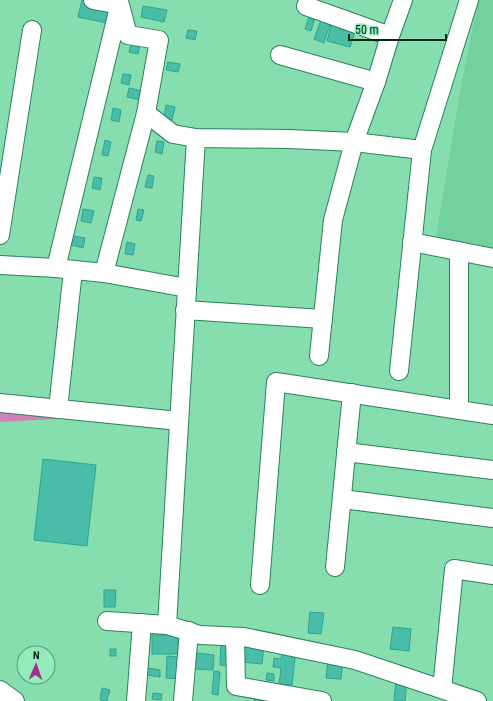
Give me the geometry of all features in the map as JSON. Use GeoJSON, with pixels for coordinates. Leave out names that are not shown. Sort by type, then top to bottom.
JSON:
{"type":"FeatureCollection","features":[{"type":"Feature","properties":{"kind":"street"},"geometry":{"type":"LineString","coordinates":[[93,0],[120,3]]}},
{"type":"Feature","properties":{"kind":"street"},"geometry":{"type":"LineString","coordinates":[[318,356],[333,220],[354,142],[376,82],[403,0]]}},
{"type":"Feature","properties":{"kind":"street"},"geometry":{"type":"LineString","coordinates":[[399,371],[422,150],[468,0]]}},
{"type":"Feature","properties":{"kind":"street"},"geometry":{"type":"LineString","coordinates":[[104,273],[146,112],[159,40],[128,35],[120,3]]}},
{"type":"Feature","properties":{"kind":"street"},"geometry":{"type":"LineString","coordinates":[[58,409],[64,269],[120,3]]}},
{"type":"Feature","properties":{"kind":"street"},"geometry":{"type":"LineString","coordinates":[[306,6],[390,36]]}},
{"type":"Feature","properties":{"kind":"street"},"geometry":{"type":"LineString","coordinates":[[0,235],[32,30]]}},
{"type":"Feature","properties":{"kind":"street"},"geometry":{"type":"LineString","coordinates":[[280,55],[376,82]]}},
{"type":"Feature","properties":{"kind":"street"},"geometry":{"type":"LineString","coordinates":[[146,112],[173,134],[196,138],[289,139],[354,142],[422,150]]}},
{"type":"Feature","properties":{"kind":"street"},"geometry":{"type":"LineString","coordinates":[[167,625],[196,138]]}},
{"type":"Feature","properties":{"kind":"street"},"geometry":{"type":"LineString","coordinates":[[412,242],[493,258]]}},
{"type":"Feature","properties":{"kind":"street"},"geometry":{"type":"LineString","coordinates":[[459,251],[459,409]]}},
{"type":"Feature","properties":{"kind":"street"},"geometry":{"type":"LineString","coordinates":[[0,265],[104,273],[187,288]]}},
{"type":"Feature","properties":{"kind":"street"},"geometry":{"type":"LineString","coordinates":[[185,310],[323,319]]}},
{"type":"Feature","properties":{"kind":"street"},"geometry":{"type":"LineString","coordinates":[[260,585],[276,382],[493,414]]}},
{"type":"Feature","properties":{"kind":"street"},"geometry":{"type":"LineString","coordinates":[[336,567],[352,393]]}},
{"type":"Feature","properties":{"kind":"street"},"geometry":{"type":"LineString","coordinates":[[0,403],[179,421]]}},
{"type":"Feature","properties":{"kind":"street"},"geometry":{"type":"LineString","coordinates":[[346,452],[493,470]]}},
{"type":"Feature","properties":{"kind":"street"},"geometry":{"type":"LineString","coordinates":[[342,500],[493,518]]}},
{"type":"Feature","properties":{"kind":"street"},"geometry":{"type":"LineString","coordinates":[[442,689],[454,569],[493,575]]}},
{"type":"Feature","properties":{"kind":"street"},"geometry":{"type":"LineString","coordinates":[[107,621],[167,625],[200,635],[244,637],[355,660],[477,701]]}},
{"type":"Feature","properties":{"kind":"street"},"geometry":{"type":"LineString","coordinates":[[136,701],[142,623]]}},
{"type":"Feature","properties":{"kind":"street"},"geometry":{"type":"LineString","coordinates":[[183,701],[189,631]]}},
{"type":"Feature","properties":{"kind":"street"},"geometry":{"type":"LineString","coordinates":[[235,637],[236,686],[322,701]]}},
{"type":"Feature","properties":{"kind":"street"},"geometry":{"type":"LineString","coordinates":[[0,690],[15,701]]}},
{"type":"Feature","properties":{"kind":"shaded area"},"geometry":{"type":"Polygon","coordinates":[[[478,0],[493,0],[493,249],[436,238],[458,103],[478,0]]]}},
{"type":"Feature","properties":{"kind":"shaded area"},"geometry":{"type":"Polygon","coordinates":[[[0,410],[71,418],[0,422],[0,410]]]}},
{"type":"Feature","properties":{"kind":"building"},"geometry":{"type":"Polygon","coordinates":[[[82,0],[115,7],[112,24],[78,17],[82,0]]]}},
{"type":"Feature","properties":{"kind":"building"},"geometry":{"type":"Polygon","coordinates":[[[143,6],[167,10],[164,22],[141,17],[143,6]]]}},
{"type":"Feature","properties":{"kind":"building"},"geometry":{"type":"Polygon","coordinates":[[[310,14],[316,15],[311,31],[305,29],[310,14]]]}},
{"type":"Feature","properties":{"kind":"building"},"geometry":{"type":"Polygon","coordinates":[[[322,17],[331,21],[324,43],[314,39],[322,17]]]}},
{"type":"Feature","properties":{"kind":"building"},"geometry":{"type":"Polygon","coordinates":[[[332,22],[356,29],[350,47],[327,41],[332,22]]]}},
{"type":"Feature","properties":{"kind":"building"},"geometry":{"type":"Polygon","coordinates":[[[188,30],[197,31],[195,40],[186,38],[188,30]]]}},
{"type":"Feature","properties":{"kind":"building"},"geometry":{"type":"Polygon","coordinates":[[[132,39],[141,41],[138,54],[129,52],[132,39]]]}},
{"type":"Feature","properties":{"kind":"building"},"geometry":{"type":"Polygon","coordinates":[[[168,62],[180,64],[178,72],[166,70],[168,62]]]}},
{"type":"Feature","properties":{"kind":"building"},"geometry":{"type":"Polygon","coordinates":[[[123,74],[131,75],[129,85],[121,83],[123,74]]]}},
{"type":"Feature","properties":{"kind":"building"},"geometry":{"type":"Polygon","coordinates":[[[129,88],[143,91],[141,100],[127,97],[129,88]]]}},
{"type":"Feature","properties":{"kind":"building"},"geometry":{"type":"Polygon","coordinates":[[[166,105],[175,107],[172,120],[164,118],[166,105]]]}},
{"type":"Feature","properties":{"kind":"building"},"geometry":{"type":"Polygon","coordinates":[[[113,108],[121,110],[119,122],[111,120],[113,108]]]}},
{"type":"Feature","properties":{"kind":"building"},"geometry":{"type":"Polygon","coordinates":[[[105,140],[111,142],[108,156],[102,155],[105,140]]]}},
{"type":"Feature","properties":{"kind":"building"},"geometry":{"type":"Polygon","coordinates":[[[157,141],[164,142],[162,154],[155,152],[157,141]]]}},
{"type":"Feature","properties":{"kind":"building"},"geometry":{"type":"Polygon","coordinates":[[[148,175],[154,176],[152,188],[145,187],[148,175]]]}},
{"type":"Feature","properties":{"kind":"building"},"geometry":{"type":"Polygon","coordinates":[[[94,177],[102,178],[100,190],[92,188],[94,177]]]}},
{"type":"Feature","properties":{"kind":"building"},"geometry":{"type":"Polygon","coordinates":[[[83,209],[94,211],[91,223],[81,221],[83,209]]]}},
{"type":"Feature","properties":{"kind":"building"},"geometry":{"type":"Polygon","coordinates":[[[138,209],[144,210],[141,221],[136,220],[138,209]]]}},
{"type":"Feature","properties":{"kind":"building"},"geometry":{"type":"Polygon","coordinates":[[[69,235],[85,238],[83,248],[67,244],[69,235]]]}},
{"type":"Feature","properties":{"kind":"building"},"geometry":{"type":"Polygon","coordinates":[[[127,242],[135,244],[133,255],[125,254],[127,242]]]}},
{"type":"Feature","properties":{"kind":"building"},"geometry":{"type":"Polygon","coordinates":[[[43,459],[96,465],[87,546],[34,540],[43,459]]]}},
{"type":"Feature","properties":{"kind":"building"},"geometry":{"type":"Polygon","coordinates":[[[104,590],[116,590],[115,607],[104,607],[104,590]]]}},
{"type":"Feature","properties":{"kind":"building"},"geometry":{"type":"Polygon","coordinates":[[[310,612],[324,613],[321,634],[308,633],[310,612]]]}},
{"type":"Feature","properties":{"kind":"building"},"geometry":{"type":"Polygon","coordinates":[[[393,627],[411,629],[409,651],[390,649],[393,627]]]}},
{"type":"Feature","properties":{"kind":"building"},"geometry":{"type":"Polygon","coordinates":[[[152,635],[178,635],[178,654],[152,654],[152,635]]]}},
{"type":"Feature","properties":{"kind":"building"},"geometry":{"type":"Polygon","coordinates":[[[221,642],[229,642],[228,666],[220,665],[221,642]]]}},
{"type":"Feature","properties":{"kind":"building"},"geometry":{"type":"Polygon","coordinates":[[[243,643],[264,645],[262,664],[241,662],[243,643]]]}},
{"type":"Feature","properties":{"kind":"building"},"geometry":{"type":"Polygon","coordinates":[[[283,647],[296,649],[292,685],[279,684],[281,668],[273,667],[274,658],[281,659],[283,647]]]}},
{"type":"Feature","properties":{"kind":"building"},"geometry":{"type":"Polygon","coordinates":[[[110,649],[116,649],[116,656],[110,656],[110,649]]]}},
{"type":"Feature","properties":{"kind":"building"},"geometry":{"type":"Polygon","coordinates":[[[197,653],[214,655],[213,670],[195,669],[197,653]]]}},
{"type":"Feature","properties":{"kind":"building"},"geometry":{"type":"Polygon","coordinates":[[[167,656],[183,657],[182,679],[166,678],[167,656]]]}},
{"type":"Feature","properties":{"kind":"building"},"geometry":{"type":"Polygon","coordinates":[[[328,658],[343,659],[341,679],[326,678],[328,658]]]}},
{"type":"Feature","properties":{"kind":"building"},"geometry":{"type":"Polygon","coordinates":[[[148,668],[160,670],[160,677],[147,675],[148,668]]]}},
{"type":"Feature","properties":{"kind":"building"},"geometry":{"type":"Polygon","coordinates":[[[214,671],[220,672],[218,695],[212,694],[214,671]]]}},
{"type":"Feature","properties":{"kind":"building"},"geometry":{"type":"Polygon","coordinates":[[[267,673],[274,674],[274,681],[266,680],[267,673]]]}},
{"type":"Feature","properties":{"kind":"building"},"geometry":{"type":"Polygon","coordinates":[[[396,679],[407,680],[405,701],[394,701],[396,679]]]}},
{"type":"Feature","properties":{"kind":"building"},"geometry":{"type":"Polygon","coordinates":[[[102,688],[110,690],[107,701],[100,700],[102,688]]]}},
{"type":"Feature","properties":{"kind":"building"},"geometry":{"type":"Polygon","coordinates":[[[153,693],[162,694],[161,700],[152,699],[153,693]]]}},
{"type":"Feature","properties":{"kind":"building"},"geometry":{"type":"Polygon","coordinates":[[[255,696],[277,701],[254,701],[255,696]]]}}]}
